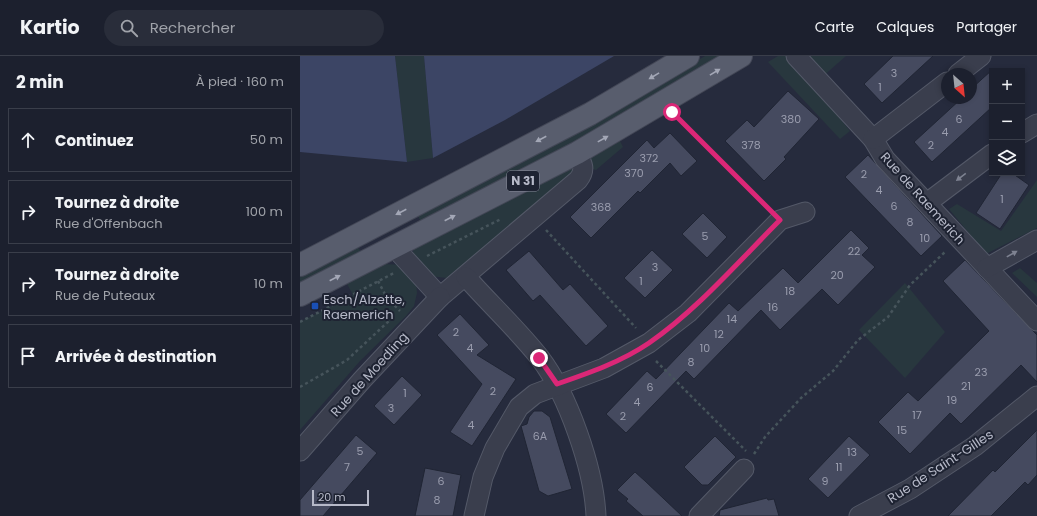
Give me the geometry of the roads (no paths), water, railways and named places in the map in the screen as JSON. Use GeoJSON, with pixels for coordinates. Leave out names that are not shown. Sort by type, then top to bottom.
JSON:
{"type":"FeatureCollection","features":[{"type":"Feature","properties":{"kind":"main road","name":"N 31"},"geometry":{"type":"LineString","coordinates":[[300,265],[590,114],[688,56]]}},
{"type":"Feature","properties":{"kind":"main road","name":"N 31"},"geometry":{"type":"LineString","coordinates":[[300,296],[577,153],[741,56]]}},
{"type":"Feature","properties":{"kind":"street","name":"Rue de Raemerich"},"geometry":{"type":"LineString","coordinates":[[796,56],[873,139],[885,159],[1037,321]]}},
{"type":"Feature","properties":{"kind":"street"},"geometry":{"type":"LineString","coordinates":[[966,68],[981,56]]}},
{"type":"Feature","properties":{"kind":"street"},"geometry":{"type":"LineString","coordinates":[[873,139],[941,87]]}},
{"type":"Feature","properties":{"kind":"street"},"geometry":{"type":"LineString","coordinates":[[1025,132],[1037,124]]}},
{"type":"Feature","properties":{"kind":"street","name":"Rue de Moedling"},"geometry":{"type":"LineString","coordinates":[[300,451],[362,380],[440,297],[466,277],[578,180],[583,174],[584,167],[577,153]]}},
{"type":"Feature","properties":{"kind":"street"},"geometry":{"type":"LineString","coordinates":[[927,203],[989,156]]}},
{"type":"Feature","properties":{"kind":"street"},"geometry":{"type":"LineString","coordinates":[[474,516],[483,477],[495,448],[519,408],[535,394],[557,384],[604,368],[646,345],[688,313],[780,220],[805,212]]}},
{"type":"Feature","properties":{"kind":"street"},"geometry":{"type":"LineString","coordinates":[[987,268],[1037,240]]}},
{"type":"Feature","properties":{"kind":"street"},"geometry":{"type":"LineString","coordinates":[[394,247],[440,297]]}},
{"type":"Feature","properties":{"kind":"street"},"geometry":{"type":"LineString","coordinates":[[466,277],[539,358],[557,384],[582,446],[596,501],[596,516]]}},
{"type":"Feature","properties":{"kind":"street","name":"Rue de Saint-Gilles"},"geometry":{"type":"LineString","coordinates":[[859,516],[910,489],[975,446],[1037,396]]}},
{"type":"Feature","properties":{"kind":"street"},"geometry":{"type":"LineString","coordinates":[[699,516],[748,463]]}},
{"type":"Feature","properties":{"kind":"water"},"geometry":{"type":"Polygon","coordinates":[[[300,56],[395,56],[407,162],[300,152],[300,56]]]}},
{"type":"Feature","properties":{"kind":"water"},"geometry":{"type":"Polygon","coordinates":[[[424,56],[614,56],[505,120],[433,158],[424,56]]]}},
{"type":"Feature","properties":{"kind":"place","name":"Esch/Alzette, Raemerich"},"geometry":{"type":"Point","coordinates":[315,306]}}]}
